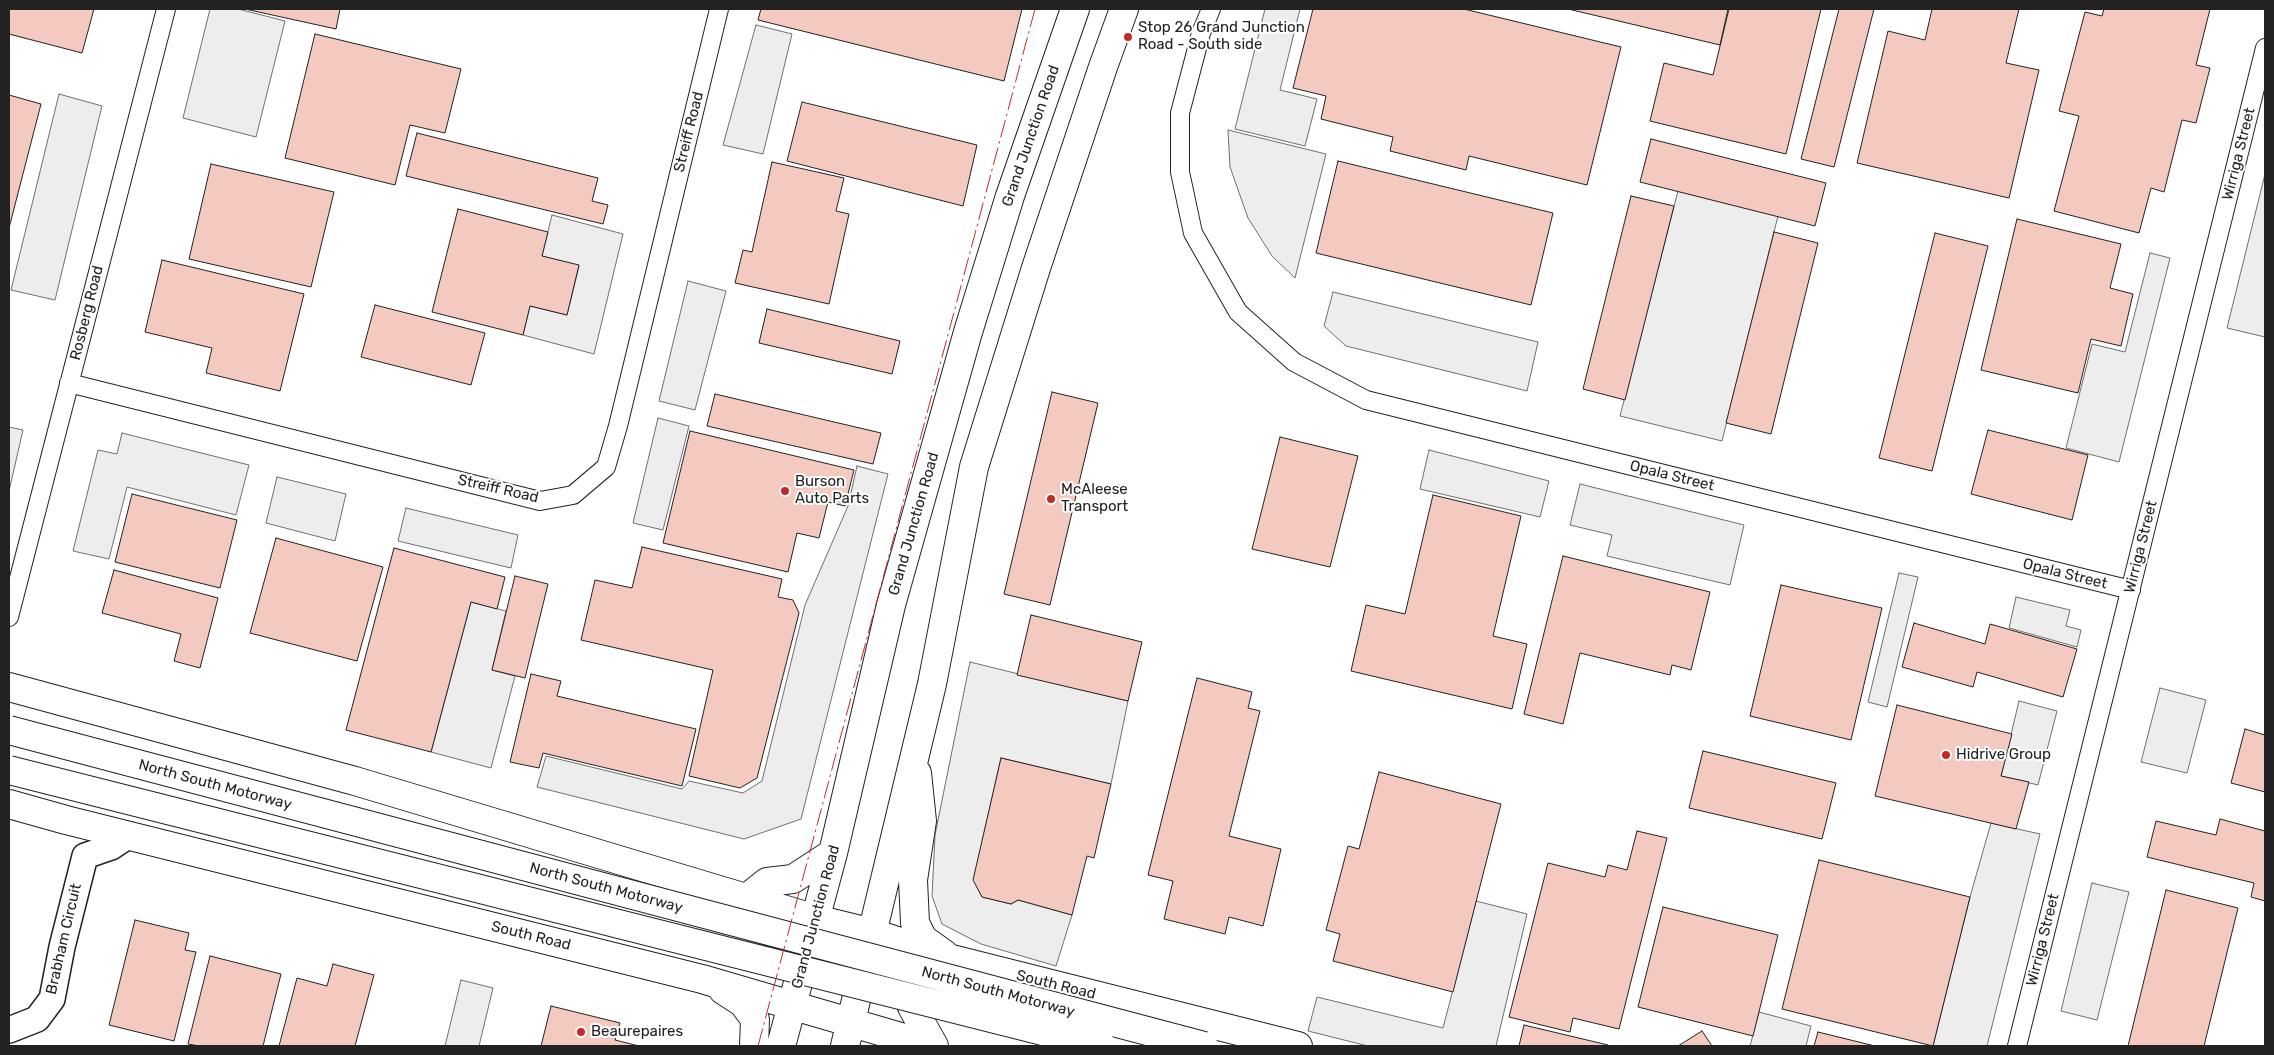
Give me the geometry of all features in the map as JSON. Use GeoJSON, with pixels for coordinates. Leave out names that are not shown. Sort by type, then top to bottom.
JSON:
{"type":"FeatureCollection","features":[{"type":"Feature","properties":{"kind":"highway","name":"Grand Junction Road"},"geometry":{"type":"LineString","coordinates":[[781,1046],[833,853],[891,605],[962,351],[1010,196],[1075,9]]}},
{"type":"Feature","properties":{"kind":"highway"},"geometry":{"type":"LineString","coordinates":[[848,1035],[932,684],[974,467],[1102,66],[1124,9]]}},
{"type":"Feature","properties":{"kind":"highway","name":"South Road"},"geometry":{"type":"LineString","coordinates":[[9,688],[355,781],[816,919],[873,933],[948,958],[1298,1046]]}},
{"type":"Feature","properties":{"kind":"highway","name":"North South Motorway"},"geometry":{"type":"LineString","coordinates":[[9,730],[1204,1046]]}},
{"type":"Feature","properties":{"kind":"highway"},"geometry":{"type":"LineString","coordinates":[[915,754],[922,821],[913,880],[915,923],[922,940],[948,958],[916,982],[912,1007],[933,1046]]}},
{"type":"Feature","properties":{"kind":"highway","name":"North South Motorway"},"geometry":{"type":"LineString","coordinates":[[9,770],[1102,1046]]}},
{"type":"Feature","properties":{"kind":"highway","name":"South Road"},"geometry":{"type":"LineString","coordinates":[[9,804],[129,836],[702,979],[793,1007],[848,1035],[933,1046]]}},
{"type":"Feature","properties":{"kind":"highway"},"geometry":{"type":"LineString","coordinates":[[748,898],[767,882],[793,879],[833,853]]}},
{"type":"Feature","properties":{"kind":"highway"},"geometry":{"type":"LineString","coordinates":[[702,979],[731,994],[743,1003],[755,1019],[754,1046]]}},
{"type":"Feature","properties":{"kind":"street","name":"Rosberg Road"},"geometry":{"type":"LineString","coordinates":[[9,617],[166,9]]}},
{"type":"Feature","properties":{"kind":"street","name":"Streiff Road"},"geometry":{"type":"LineString","coordinates":[[69,383],[540,501],[573,494],[606,467],[719,9]]}},
{"type":"Feature","properties":{"kind":"street","name":"Opala Street"},"geometry":{"type":"LineString","coordinates":[[1211,9],[1202,33],[1180,113],[1180,172],[1193,233],[1238,312],[1294,362],[1366,400],[2130,590]]}},
{"type":"Feature","properties":{"kind":"street","name":"Wirriga Street"},"geometry":{"type":"LineString","coordinates":[[2017,1046],[2265,48]]}},
{"type":"Feature","properties":{"kind":"street"},"geometry":{"type":"LineString","coordinates":[[66,820],[79,834],[85,856],[111,847],[129,836]]}},
{"type":"Feature","properties":{"kind":"street","name":"Brabham Circuit"},"geometry":{"type":"LineString","coordinates":[[9,1030],[36,1019],[52,999],[62,947],[85,856]]}},
{"type":"Feature","properties":{"kind":"shaded area"},"geometry":{"type":"Polygon","coordinates":[[[210,9],[238,9],[285,21],[256,137],[183,118],[210,9]]]}},
{"type":"Feature","properties":{"kind":"shaded area"},"geometry":{"type":"Polygon","coordinates":[[[1265,9],[1300,9],[1280,90],[1317,99],[1305,146],[1235,129],[1265,9]]]}},
{"type":"Feature","properties":{"kind":"shaded area"},"geometry":{"type":"Polygon","coordinates":[[[756,25],[792,34],[763,154],[723,145],[756,25]]]}},
{"type":"Feature","properties":{"kind":"shaded area"},"geometry":{"type":"Polygon","coordinates":[[[59,94],[102,106],[55,300],[11,290],[59,94]]]}},
{"type":"Feature","properties":{"kind":"shaded area"},"geometry":{"type":"Polygon","coordinates":[[[1228,130],[1326,154],[1295,278],[1272,256],[1248,218],[1230,167],[1228,130]]]}},
{"type":"Feature","properties":{"kind":"shaded area"},"geometry":{"type":"Polygon","coordinates":[[[2265,174],[2265,337],[2227,328],[2265,174]]]}},
{"type":"Feature","properties":{"kind":"shaded area"},"geometry":{"type":"Polygon","coordinates":[[[1678,191],[1778,216],[1722,441],[1620,416],[1678,191]]]}},
{"type":"Feature","properties":{"kind":"shaded area"},"geometry":{"type":"Polygon","coordinates":[[[552,215],[623,234],[594,354],[523,335],[530,306],[567,315],[579,266],[542,256],[552,215]]]}},
{"type":"Feature","properties":{"kind":"shaded area"},"geometry":{"type":"Polygon","coordinates":[[[2150,253],[2170,258],[2119,462],[2066,448],[2092,344],[2125,352],[2150,253]]]}},
{"type":"Feature","properties":{"kind":"shaded area"},"geometry":{"type":"Polygon","coordinates":[[[688,281],[726,291],[695,410],[659,401],[688,281]]]}},
{"type":"Feature","properties":{"kind":"shaded area"},"geometry":{"type":"Polygon","coordinates":[[[1333,292],[1538,342],[1527,391],[1346,346],[1324,326],[1333,292]]]}},
{"type":"Feature","properties":{"kind":"shaded area"},"geometry":{"type":"Polygon","coordinates":[[[658,418],[689,426],[663,530],[633,523],[658,418]]]}},
{"type":"Feature","properties":{"kind":"shaded area"},"geometry":{"type":"Polygon","coordinates":[[[9,427],[23,430],[9,491],[9,427]]]}},
{"type":"Feature","properties":{"kind":"shaded area"},"geometry":{"type":"Polygon","coordinates":[[[122,433],[249,465],[236,515],[127,487],[109,559],[73,551],[98,450],[117,454],[122,433]]]}},
{"type":"Feature","properties":{"kind":"shaded area"},"geometry":{"type":"Polygon","coordinates":[[[1429,450],[1549,481],[1540,517],[1420,489],[1429,450]]]}},
{"type":"Feature","properties":{"kind":"shaded area"},"geometry":{"type":"Polygon","coordinates":[[[857,466],[888,474],[801,819],[744,839],[537,787],[546,756],[682,789],[689,781],[743,793],[762,781],[805,605],[848,506],[857,466]]]}},
{"type":"Feature","properties":{"kind":"shaded area"},"geometry":{"type":"Polygon","coordinates":[[[277,477],[346,494],[335,541],[266,523],[277,477]]]}},
{"type":"Feature","properties":{"kind":"shaded area"},"geometry":{"type":"Polygon","coordinates":[[[1580,484],[1744,525],[1730,585],[1607,556],[1612,535],[1570,525],[1580,484]]]}},
{"type":"Feature","properties":{"kind":"shaded area"},"geometry":{"type":"Polygon","coordinates":[[[406,508],[518,535],[511,568],[398,541],[406,508]]]}},
{"type":"Feature","properties":{"kind":"shaded area"},"geometry":{"type":"Polygon","coordinates":[[[1899,573],[1918,577],[1887,707],[1868,702],[1899,573]]]}},
{"type":"Feature","properties":{"kind":"shaded area"},"geometry":{"type":"Polygon","coordinates":[[[2016,597],[2070,610],[2066,626],[2081,630],[2077,647],[2009,628],[2016,597]]]}},
{"type":"Feature","properties":{"kind":"shaded area"},"geometry":{"type":"Polygon","coordinates":[[[471,602],[506,611],[492,670],[515,676],[491,768],[431,752],[471,602]]]}},
{"type":"Feature","properties":{"kind":"shaded area"},"geometry":{"type":"Polygon","coordinates":[[[970,662],[1128,701],[1111,784],[1001,758],[974,880],[982,897],[1011,904],[1018,900],[1072,915],[1056,966],[981,944],[942,924],[932,896],[935,835],[970,662]]]}},
{"type":"Feature","properties":{"kind":"shaded area"},"geometry":{"type":"Polygon","coordinates":[[[2160,688],[2206,700],[2187,773],[2141,762],[2160,688]]]}},
{"type":"Feature","properties":{"kind":"shaded area"},"geometry":{"type":"Polygon","coordinates":[[[2019,701],[2057,711],[2038,785],[2001,776],[2019,701]]]}},
{"type":"Feature","properties":{"kind":"shaded area"},"geometry":{"type":"Polygon","coordinates":[[[1991,823],[2040,834],[1987,1046],[1933,1046],[1970,897],[1991,823]]]}},
{"type":"Feature","properties":{"kind":"shaded area"},"geometry":{"type":"Polygon","coordinates":[[[2092,883],[2129,892],[2097,1020],[2061,1011],[2092,883]]]}},
{"type":"Feature","properties":{"kind":"shaded area"},"geometry":{"type":"Polygon","coordinates":[[[1476,901],[1527,914],[1496,1046],[1368,1046],[1308,1031],[1317,997],[1443,1028],[1476,901]]]}},
{"type":"Feature","properties":{"kind":"shaded area"},"geometry":{"type":"Polygon","coordinates":[[[461,980],[493,988],[479,1046],[445,1046],[461,980]]]}},
{"type":"Feature","properties":{"kind":"shaded area"},"geometry":{"type":"Polygon","coordinates":[[[1759,1012],[1811,1026],[1806,1046],[1750,1046],[1759,1012]]]}},
{"type":"Feature","properties":{"kind":"building"},"geometry":{"type":"Polygon","coordinates":[[[9,9],[94,9],[82,53],[9,34],[9,9]]]}},
{"type":"Feature","properties":{"kind":"building"},"geometry":{"type":"Polygon","coordinates":[[[245,9],[340,9],[336,29],[245,9]]]}},
{"type":"Feature","properties":{"kind":"building"},"geometry":{"type":"Polygon","coordinates":[[[761,9],[1022,9],[1004,81],[758,20],[761,9]]]}},
{"type":"Feature","properties":{"kind":"building"},"geometry":{"type":"Polygon","coordinates":[[[1313,9],[1464,9],[1621,47],[1587,185],[1469,156],[1466,170],[1390,151],[1393,137],[1321,119],[1326,96],[1293,88],[1313,9]]]}},
{"type":"Feature","properties":{"kind":"building"},"geometry":{"type":"Polygon","coordinates":[[[1568,9],[1728,9],[1720,45],[1568,9]]]}},
{"type":"Feature","properties":{"kind":"building"},"geometry":{"type":"Polygon","coordinates":[[[1729,9],[1821,9],[1786,154],[1650,121],[1664,63],[1713,75],[1729,9]]]}},
{"type":"Feature","properties":{"kind":"building"},"geometry":{"type":"Polygon","coordinates":[[[1839,9],[1874,9],[1834,167],[1801,159],[1839,9]]]}},
{"type":"Feature","properties":{"kind":"building"},"geometry":{"type":"Polygon","coordinates":[[[1932,9],[2019,9],[2006,63],[2039,70],[2009,198],[1857,163],[1888,31],[1925,40],[1932,9]]]}},
{"type":"Feature","properties":{"kind":"building"},"geometry":{"type":"Polygon","coordinates":[[[2104,9],[2210,9],[2196,65],[2210,68],[2196,123],[2182,120],[2164,192],[2151,188],[2139,233],[2054,211],[2079,116],[2059,111],[2085,12],[2102,16],[2104,9]]]}},
{"type":"Feature","properties":{"kind":"building"},"geometry":{"type":"Polygon","coordinates":[[[315,34],[461,69],[445,133],[410,125],[395,185],[285,158],[315,34]]]}},
{"type":"Feature","properties":{"kind":"building"},"geometry":{"type":"Polygon","coordinates":[[[9,95],[41,104],[9,228],[9,95]]]}},
{"type":"Feature","properties":{"kind":"building"},"geometry":{"type":"Polygon","coordinates":[[[802,102],[977,145],[963,206],[787,161],[802,102]]]}},
{"type":"Feature","properties":{"kind":"building"},"geometry":{"type":"Polygon","coordinates":[[[417,133],[598,178],[592,201],[608,205],[603,224],[406,176],[417,133]]]}},
{"type":"Feature","properties":{"kind":"building"},"geometry":{"type":"Polygon","coordinates":[[[1651,139],[1826,183],[1815,226],[1640,182],[1651,139]]]}},
{"type":"Feature","properties":{"kind":"building"},"geometry":{"type":"Polygon","coordinates":[[[1338,161],[1553,213],[1531,305],[1316,253],[1338,161]]]}},
{"type":"Feature","properties":{"kind":"building"},"geometry":{"type":"Polygon","coordinates":[[[772,162],[844,178],[836,211],[849,214],[829,304],[735,283],[743,250],[752,252],[772,162]]]}},
{"type":"Feature","properties":{"kind":"building"},"geometry":{"type":"Polygon","coordinates":[[[211,164],[334,192],[311,287],[189,259],[211,164]]]}},
{"type":"Feature","properties":{"kind":"building"},"geometry":{"type":"Polygon","coordinates":[[[1631,196],[1674,206],[1625,400],[1583,389],[1631,196]]]}},
{"type":"Feature","properties":{"kind":"building"},"geometry":{"type":"Polygon","coordinates":[[[458,209],[548,232],[542,256],[579,265],[567,315],[530,306],[523,335],[432,312],[458,209]]]}},
{"type":"Feature","properties":{"kind":"building"},"geometry":{"type":"Polygon","coordinates":[[[2017,219],[2121,244],[2110,288],[2133,294],[2121,346],[2091,339],[2078,393],[1981,370],[2017,219]]]}},
{"type":"Feature","properties":{"kind":"building"},"geometry":{"type":"Polygon","coordinates":[[[1774,232],[1818,243],[1771,434],[1726,423],[1774,232]]]}},
{"type":"Feature","properties":{"kind":"building"},"geometry":{"type":"Polygon","coordinates":[[[1935,233],[1988,246],[1932,471],[1879,458],[1935,233]]]}},
{"type":"Feature","properties":{"kind":"building"},"geometry":{"type":"Polygon","coordinates":[[[162,260],[304,294],[280,391],[206,373],[212,348],[145,332],[162,260]]]}},
{"type":"Feature","properties":{"kind":"building"},"geometry":{"type":"Polygon","coordinates":[[[375,305],[485,333],[471,385],[361,357],[375,305]]]}},
{"type":"Feature","properties":{"kind":"building"},"geometry":{"type":"Polygon","coordinates":[[[767,309],[900,341],[892,374],[759,343],[767,309]]]}},
{"type":"Feature","properties":{"kind":"building","name":"McAleese Transport"},"geometry":{"type":"Polygon","coordinates":[[[1052,392],[1098,403],[1050,605],[1004,594],[1052,392]]]}},
{"type":"Feature","properties":{"kind":"building"},"geometry":{"type":"Polygon","coordinates":[[[715,394],[881,433],[873,464],[707,426],[715,394]]]}},
{"type":"Feature","properties":{"kind":"building"},"geometry":{"type":"Polygon","coordinates":[[[1988,430],[2088,455],[2072,520],[1971,494],[1988,430]]]}},
{"type":"Feature","properties":{"kind":"building"},"geometry":{"type":"Polygon","coordinates":[[[690,431],[854,470],[845,506],[828,502],[819,538],[797,533],[788,572],[663,543],[690,431]]]}},
{"type":"Feature","properties":{"kind":"building"},"geometry":{"type":"Polygon","coordinates":[[[1280,437],[1358,456],[1330,567],[1252,549],[1280,437]]]}},
{"type":"Feature","properties":{"kind":"building"},"geometry":{"type":"Polygon","coordinates":[[[132,494],[237,520],[220,588],[115,562],[132,494]]]}},
{"type":"Feature","properties":{"kind":"building"},"geometry":{"type":"Polygon","coordinates":[[[1433,495],[1521,516],[1493,636],[1527,644],[1512,709],[1351,671],[1366,605],[1405,614],[1433,495]]]}},
{"type":"Feature","properties":{"kind":"building"},"geometry":{"type":"Polygon","coordinates":[[[276,538],[383,567],[357,661],[250,633],[276,538]]]}},
{"type":"Feature","properties":{"kind":"building"},"geometry":{"type":"Polygon","coordinates":[[[642,547],[782,579],[778,597],[793,600],[799,613],[757,778],[740,788],[689,776],[713,670],[581,640],[595,580],[632,588],[642,547]]]}},
{"type":"Feature","properties":{"kind":"building"},"geometry":{"type":"Polygon","coordinates":[[[394,548],[505,577],[497,609],[471,602],[431,752],[346,730],[394,548]]]}},
{"type":"Feature","properties":{"kind":"building"},"geometry":{"type":"Polygon","coordinates":[[[1563,556],[1710,592],[1691,670],[1672,665],[1670,675],[1580,653],[1563,724],[1524,714],[1563,556]]]}},
{"type":"Feature","properties":{"kind":"building"},"geometry":{"type":"Polygon","coordinates":[[[114,570],[218,598],[200,668],[174,661],[181,634],[102,613],[114,570]]]}},
{"type":"Feature","properties":{"kind":"building"},"geometry":{"type":"Polygon","coordinates":[[[515,576],[548,584],[525,678],[492,670],[515,576]]]}},
{"type":"Feature","properties":{"kind":"building"},"geometry":{"type":"Polygon","coordinates":[[[1781,585],[1882,608],[1851,740],[1750,716],[1781,585]]]}},
{"type":"Feature","properties":{"kind":"building"},"geometry":{"type":"Polygon","coordinates":[[[1031,615],[1142,642],[1128,701],[1017,675],[1031,615]]]}},
{"type":"Feature","properties":{"kind":"building"},"geometry":{"type":"Polygon","coordinates":[[[1914,623],[1985,644],[1990,624],[2077,649],[2063,697],[1977,672],[1973,687],[1902,667],[1914,623]]]}},
{"type":"Feature","properties":{"kind":"building"},"geometry":{"type":"Polygon","coordinates":[[[531,674],[561,681],[557,696],[696,729],[682,786],[543,753],[539,768],[510,762],[531,674]]]}},
{"type":"Feature","properties":{"kind":"building"},"geometry":{"type":"Polygon","coordinates":[[[1197,678],[1252,692],[1248,708],[1260,711],[1229,836],[1281,849],[1263,926],[1229,917],[1225,934],[1164,919],[1173,881],[1148,875],[1197,678]]]}},
{"type":"Feature","properties":{"kind":"building","name":"Hidrive Group"},"geometry":{"type":"Polygon","coordinates":[[[1897,705],[2012,734],[2001,776],[2029,782],[2016,829],[1875,796],[1897,705]]]}},
{"type":"Feature","properties":{"kind":"building"},"geometry":{"type":"Polygon","coordinates":[[[2245,729],[2265,735],[2265,792],[2231,783],[2245,729]]]}},
{"type":"Feature","properties":{"kind":"building"},"geometry":{"type":"Polygon","coordinates":[[[1703,751],[1836,783],[1822,839],[1689,808],[1703,751]]]}},
{"type":"Feature","properties":{"kind":"building"},"geometry":{"type":"Polygon","coordinates":[[[1001,758],[1111,784],[1094,858],[1087,856],[1072,915],[1018,900],[1011,904],[982,897],[973,880],[1001,758]]]}},
{"type":"Feature","properties":{"kind":"building"},"geometry":{"type":"Polygon","coordinates":[[[1379,772],[1501,804],[1453,992],[1333,961],[1340,934],[1326,930],[1348,846],[1359,849],[1379,772]]]}},
{"type":"Feature","properties":{"kind":"building"},"geometry":{"type":"Polygon","coordinates":[[[2220,819],[2265,831],[2265,901],[2251,897],[2254,883],[2147,857],[2156,821],[2216,835],[2220,819]]]}},
{"type":"Feature","properties":{"kind":"building"},"geometry":{"type":"Polygon","coordinates":[[[1637,831],[1667,838],[1619,1029],[1573,1018],[1570,1032],[1509,1017],[1548,863],[1605,877],[1608,865],[1627,870],[1637,831]]]}},
{"type":"Feature","properties":{"kind":"building"},"geometry":{"type":"Polygon","coordinates":[[[1819,860],[1970,897],[1933,1046],[1782,1009],[1819,860]]]}},
{"type":"Feature","properties":{"kind":"building"},"geometry":{"type":"Polygon","coordinates":[[[2166,890],[2238,908],[2204,1046],[2128,1046],[2166,890]]]}},
{"type":"Feature","properties":{"kind":"building"},"geometry":{"type":"Polygon","coordinates":[[[1663,907],[1778,935],[1753,1036],[1638,1007],[1663,907]]]}},
{"type":"Feature","properties":{"kind":"building"},"geometry":{"type":"Polygon","coordinates":[[[135,920],[189,933],[185,950],[196,952],[174,1041],[109,1025],[135,920]]]}},
{"type":"Feature","properties":{"kind":"building"},"geometry":{"type":"Polygon","coordinates":[[[210,956],[281,974],[263,1046],[199,1046],[188,1044],[210,956]]]}},
{"type":"Feature","properties":{"kind":"building"},"geometry":{"type":"Polygon","coordinates":[[[333,964],[374,975],[355,1046],[279,1046],[297,978],[327,986],[333,964]]]}},
{"type":"Feature","properties":{"kind":"building","name":"Beaurepaires"},"geometry":{"type":"Polygon","coordinates":[[[551,1006],[620,1023],[615,1040],[639,1046],[541,1046],[551,1006]]]}},
{"type":"Feature","properties":{"kind":"building"},"geometry":{"type":"Polygon","coordinates":[[[1524,1025],[1608,1045],[1608,1046],[1519,1046],[1524,1025]]]}},
{"type":"Feature","properties":{"kind":"building"},"geometry":{"type":"Polygon","coordinates":[[[1702,1031],[1712,1046],[1678,1046],[1702,1031]]]}},
{"type":"Feature","properties":{"kind":"building"},"geometry":{"type":"Polygon","coordinates":[[[1818,1032],[1875,1046],[1814,1046],[1818,1032]]]}},
{"type":"Feature","properties":{"kind":"power"},"geometry":{"type":"LineString","coordinates":[[758,1046],[1035,9]]}},
{"type":"Feature","properties":{"kind":"place","name":"Stop 26 Grand Junction Road - South side"},"geometry":{"type":"Point","coordinates":[1128,37]}},
{"type":"Feature","properties":{"kind":"place","name":"Burson Auto Parts"},"geometry":{"type":"Point","coordinates":[785,491]}},
{"type":"Feature","properties":{"kind":"place","name":"McAleese Transport"},"geometry":{"type":"Point","coordinates":[1051,499]}},
{"type":"Feature","properties":{"kind":"place","name":"Hidrive Group"},"geometry":{"type":"Point","coordinates":[1946,755]}},
{"type":"Feature","properties":{"kind":"place","name":"Beaurepaires"},"geometry":{"type":"Point","coordinates":[581,1032]}}]}
